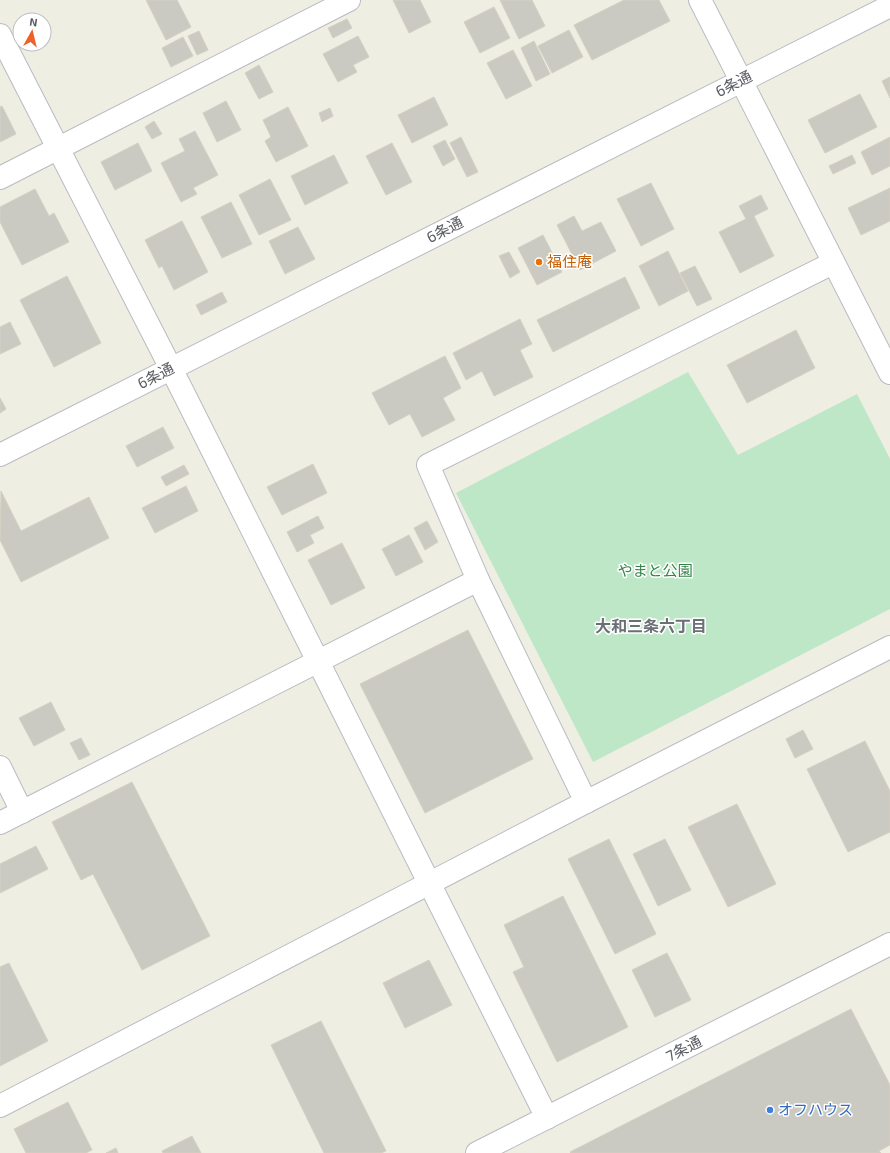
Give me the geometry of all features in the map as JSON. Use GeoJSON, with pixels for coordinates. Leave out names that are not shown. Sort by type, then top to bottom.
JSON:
{"type":"FeatureCollection","features":[{"type":"Feature","properties":{"kind":"street"},"geometry":{"type":"LineString","coordinates":[[0,178],[349,0]]}},
{"type":"Feature","properties":{"kind":"street"},"geometry":{"type":"LineString","coordinates":[[700,0],[740,81],[890,372]]}},
{"type":"Feature","properties":{"kind":"street","name":"6条通"},"geometry":{"type":"LineString","coordinates":[[0,455],[890,6]]}},
{"type":"Feature","properties":{"kind":"street"},"geometry":{"type":"LineString","coordinates":[[0,35],[171,369],[547,1118]]}},
{"type":"Feature","properties":{"kind":"street"},"geometry":{"type":"LineString","coordinates":[[586,802],[478,580],[428,465],[833,263]]}},
{"type":"Feature","properties":{"kind":"street"},"geometry":{"type":"LineString","coordinates":[[0,823],[478,580]]}},
{"type":"Feature","properties":{"kind":"street"},"geometry":{"type":"LineString","coordinates":[[0,1106],[586,802],[890,647]]}},
{"type":"Feature","properties":{"kind":"street"},"geometry":{"type":"LineString","coordinates":[[0,767],[22,812]]}},
{"type":"Feature","properties":{"kind":"street","name":"7条通"},"geometry":{"type":"LineString","coordinates":[[477,1153],[890,944]]}},
{"type":"Feature","properties":{"kind":"green space","name":"やまと公園"},"geometry":{"type":"Polygon","coordinates":[[[688,372],[738,455],[857,394],[890,459],[890,609],[593,762],[456,493],[688,372]]]}},
{"type":"Feature","properties":{"kind":"building"},"geometry":{"type":"Polygon","coordinates":[[[146,0],[177,0],[191,27],[166,40],[146,0]]]}},
{"type":"Feature","properties":{"kind":"building"},"geometry":{"type":"Polygon","coordinates":[[[393,0],[420,0],[431,22],[409,33],[393,0]]]}},
{"type":"Feature","properties":{"kind":"building"},"geometry":{"type":"Polygon","coordinates":[[[500,0],[532,0],[545,26],[519,39],[500,0]]]}},
{"type":"Feature","properties":{"kind":"building"},"geometry":{"type":"Polygon","coordinates":[[[624,0],[659,0],[670,21],[592,60],[574,25],[624,0]]]}},
{"type":"Feature","properties":{"kind":"building"},"geometry":{"type":"Polygon","coordinates":[[[494,7],[510,38],[480,53],[464,22],[494,7]]]}},
{"type":"Feature","properties":{"kind":"building"},"geometry":{"type":"Polygon","coordinates":[[[347,19],[352,28],[333,38],[328,28],[347,19]]]}},
{"type":"Feature","properties":{"kind":"building"},"geometry":{"type":"Polygon","coordinates":[[[569,30],[583,57],[552,73],[538,46],[569,30]]]}},
{"type":"Feature","properties":{"kind":"building"},"geometry":{"type":"Polygon","coordinates":[[[199,31],[208,50],[197,55],[188,36],[199,31]]]}},
{"type":"Feature","properties":{"kind":"building"},"geometry":{"type":"Polygon","coordinates":[[[358,36],[369,57],[353,65],[357,72],[338,82],[323,54],[358,36]]]}},
{"type":"Feature","properties":{"kind":"building"},"geometry":{"type":"Polygon","coordinates":[[[183,37],[193,56],[171,67],[162,48],[183,37]]]}},
{"type":"Feature","properties":{"kind":"building"},"geometry":{"type":"Polygon","coordinates":[[[534,41],[550,74],[536,81],[521,48],[534,41]]]}},
{"type":"Feature","properties":{"kind":"building"},"geometry":{"type":"Polygon","coordinates":[[[513,50],[532,86],[506,99],[487,63],[513,50]]]}},
{"type":"Feature","properties":{"kind":"building"},"geometry":{"type":"Polygon","coordinates":[[[259,65],[273,92],[259,99],[245,73],[259,65]]]}},
{"type":"Feature","properties":{"kind":"building"},"geometry":{"type":"Polygon","coordinates":[[[890,77],[890,98],[882,81],[890,77]]]}},
{"type":"Feature","properties":{"kind":"building"},"geometry":{"type":"Polygon","coordinates":[[[860,94],[877,127],[825,153],[808,120],[860,94]]]}},
{"type":"Feature","properties":{"kind":"building"},"geometry":{"type":"Polygon","coordinates":[[[434,97],[448,125],[412,143],[398,115],[434,97]]]}},
{"type":"Feature","properties":{"kind":"building"},"geometry":{"type":"Polygon","coordinates":[[[226,101],[241,130],[217,142],[203,113],[226,101]]]}},
{"type":"Feature","properties":{"kind":"building"},"geometry":{"type":"Polygon","coordinates":[[[2,106],[16,134],[0,142],[0,107],[2,106]]]}},
{"type":"Feature","properties":{"kind":"building"},"geometry":{"type":"Polygon","coordinates":[[[288,107],[308,146],[276,162],[265,141],[271,137],[263,120],[288,107]]]}},
{"type":"Feature","properties":{"kind":"building"},"geometry":{"type":"Polygon","coordinates":[[[330,108],[333,116],[322,122],[319,113],[330,108]]]}},
{"type":"Feature","properties":{"kind":"building"},"geometry":{"type":"Polygon","coordinates":[[[154,121],[162,134],[152,139],[145,127],[154,121]]]}},
{"type":"Feature","properties":{"kind":"building"},"geometry":{"type":"Polygon","coordinates":[[[195,131],[218,175],[193,188],[197,194],[181,202],[161,163],[185,151],[179,139],[195,131]]]}},
{"type":"Feature","properties":{"kind":"building"},"geometry":{"type":"Polygon","coordinates":[[[461,137],[478,172],[467,177],[450,143],[461,137]]]}},
{"type":"Feature","properties":{"kind":"building"},"geometry":{"type":"Polygon","coordinates":[[[890,137],[890,166],[872,175],[861,152],[890,137]]]}},
{"type":"Feature","properties":{"kind":"building"},"geometry":{"type":"Polygon","coordinates":[[[445,140],[455,159],[443,166],[433,146],[445,140]]]}},
{"type":"Feature","properties":{"kind":"building"},"geometry":{"type":"Polygon","coordinates":[[[138,143],[152,171],[115,190],[101,162],[138,143]]]}},
{"type":"Feature","properties":{"kind":"building"},"geometry":{"type":"Polygon","coordinates":[[[392,143],[412,182],[386,195],[366,156],[392,143]]]}},
{"type":"Feature","properties":{"kind":"building"},"geometry":{"type":"Polygon","coordinates":[[[334,155],[348,183],[305,205],[291,176],[334,155]]]}},
{"type":"Feature","properties":{"kind":"building"},"geometry":{"type":"Polygon","coordinates":[[[852,155],[856,163],[833,174],[829,166],[852,155]]]}},
{"type":"Feature","properties":{"kind":"building"},"geometry":{"type":"Polygon","coordinates":[[[270,179],[291,220],[259,235],[239,195],[270,179]]]}},
{"type":"Feature","properties":{"kind":"building"},"geometry":{"type":"Polygon","coordinates":[[[651,183],[674,229],[641,246],[617,199],[651,183]]]}},
{"type":"Feature","properties":{"kind":"building"},"geometry":{"type":"Polygon","coordinates":[[[890,188],[890,221],[861,235],[848,208],[890,188]]]}},
{"type":"Feature","properties":{"kind":"building"},"geometry":{"type":"Polygon","coordinates":[[[35,189],[49,216],[54,213],[69,242],[22,265],[0,222],[0,207],[35,189]]]}},
{"type":"Feature","properties":{"kind":"building"},"geometry":{"type":"Polygon","coordinates":[[[761,195],[768,209],[754,216],[774,256],[740,273],[719,232],[746,219],[739,206],[761,195]]]}},
{"type":"Feature","properties":{"kind":"building"},"geometry":{"type":"Polygon","coordinates":[[[231,202],[252,244],[222,258],[201,217],[231,202]]]}},
{"type":"Feature","properties":{"kind":"building"},"geometry":{"type":"Polygon","coordinates":[[[574,216],[582,231],[601,222],[616,251],[580,270],[557,225],[574,216]]]}},
{"type":"Feature","properties":{"kind":"building"},"geometry":{"type":"Polygon","coordinates":[[[182,221],[208,272],[174,290],[162,266],[159,268],[145,240],[182,221]]]}},
{"type":"Feature","properties":{"kind":"building"},"geometry":{"type":"Polygon","coordinates":[[[298,227],[315,259],[285,274],[269,241],[298,227]]]}},
{"type":"Feature","properties":{"kind":"building"},"geometry":{"type":"Polygon","coordinates":[[[543,235],[562,272],[537,285],[518,248],[543,235]]]}},
{"type":"Feature","properties":{"kind":"building"},"geometry":{"type":"Polygon","coordinates":[[[668,251],[688,291],[659,306],[639,266],[668,251]]]}},
{"type":"Feature","properties":{"kind":"building"},"geometry":{"type":"Polygon","coordinates":[[[509,252],[520,272],[510,278],[499,256],[509,252]]]}},
{"type":"Feature","properties":{"kind":"building"},"geometry":{"type":"Polygon","coordinates":[[[695,266],[712,299],[697,306],[680,273],[695,266]]]}},
{"type":"Feature","properties":{"kind":"building"},"geometry":{"type":"Polygon","coordinates":[[[67,276],[101,343],[54,367],[20,300],[67,276]]]}},
{"type":"Feature","properties":{"kind":"building"},"geometry":{"type":"Polygon","coordinates":[[[625,277],[640,308],[553,352],[537,320],[625,277]]]}},
{"type":"Feature","properties":{"kind":"building"},"geometry":{"type":"Polygon","coordinates":[[[222,292],[227,302],[201,315],[196,305],[222,292]]]}},
{"type":"Feature","properties":{"kind":"building"},"geometry":{"type":"Polygon","coordinates":[[[520,319],[532,344],[520,350],[533,377],[494,396],[482,371],[466,380],[453,353],[520,319]]]}},
{"type":"Feature","properties":{"kind":"building"},"geometry":{"type":"Polygon","coordinates":[[[10,322],[21,344],[0,354],[0,327],[10,322]]]}},
{"type":"Feature","properties":{"kind":"building"},"geometry":{"type":"Polygon","coordinates":[[[796,330],[815,368],[747,403],[727,365],[796,330]]]}},
{"type":"Feature","properties":{"kind":"building"},"geometry":{"type":"Polygon","coordinates":[[[445,356],[461,388],[443,398],[455,420],[422,437],[410,414],[389,425],[372,393],[445,356]]]}},
{"type":"Feature","properties":{"kind":"building"},"geometry":{"type":"Polygon","coordinates":[[[0,398],[6,409],[0,413],[0,398]]]}},
{"type":"Feature","properties":{"kind":"building"},"geometry":{"type":"Polygon","coordinates":[[[163,427],[174,448],[137,467],[126,446],[163,427]]]}},
{"type":"Feature","properties":{"kind":"building"},"geometry":{"type":"Polygon","coordinates":[[[313,464],[327,493],[282,515],[267,487],[313,464]]]}},
{"type":"Feature","properties":{"kind":"building"},"geometry":{"type":"Polygon","coordinates":[[[184,465],[189,474],[166,486],[161,477],[184,465]]]}},
{"type":"Feature","properties":{"kind":"building"},"geometry":{"type":"Polygon","coordinates":[[[186,486],[198,511],[155,533],[142,508],[186,486]]]}},
{"type":"Feature","properties":{"kind":"building"},"geometry":{"type":"Polygon","coordinates":[[[1,491],[21,531],[89,497],[109,538],[21,582],[0,540],[1,491]]]}},
{"type":"Feature","properties":{"kind":"building"},"geometry":{"type":"Polygon","coordinates":[[[318,516],[324,528],[310,535],[314,543],[297,552],[287,532],[318,516]]]}},
{"type":"Feature","properties":{"kind":"building"},"geometry":{"type":"Polygon","coordinates":[[[427,521],[438,542],[425,550],[414,528],[427,521]]]}},
{"type":"Feature","properties":{"kind":"building"},"geometry":{"type":"Polygon","coordinates":[[[409,535],[423,562],[396,576],[382,549],[409,535]]]}},
{"type":"Feature","properties":{"kind":"building"},"geometry":{"type":"Polygon","coordinates":[[[342,543],[365,588],[331,605],[308,560],[342,543]]]}},
{"type":"Feature","properties":{"kind":"building"},"geometry":{"type":"Polygon","coordinates":[[[468,630],[533,759],[425,813],[360,684],[468,630]]]}},
{"type":"Feature","properties":{"kind":"building"},"geometry":{"type":"Polygon","coordinates":[[[51,702],[65,730],[34,746],[19,718],[51,702]]]}},
{"type":"Feature","properties":{"kind":"building"},"geometry":{"type":"Polygon","coordinates":[[[803,730],[813,749],[795,758],[786,739],[803,730]]]}},
{"type":"Feature","properties":{"kind":"building"},"geometry":{"type":"Polygon","coordinates":[[[81,738],[90,755],[79,760],[70,743],[81,738]]]}},
{"type":"Feature","properties":{"kind":"building"},"geometry":{"type":"Polygon","coordinates":[[[865,741],[890,791],[890,832],[848,852],[807,769],[865,741]]]}},
{"type":"Feature","properties":{"kind":"building"},"geometry":{"type":"Polygon","coordinates":[[[132,782],[210,936],[142,970],[93,874],[81,880],[52,822],[132,782]]]}},
{"type":"Feature","properties":{"kind":"building"},"geometry":{"type":"Polygon","coordinates":[[[737,804],[776,884],[728,907],[688,827],[737,804]]]}},
{"type":"Feature","properties":{"kind":"building"},"geometry":{"type":"Polygon","coordinates":[[[609,839],[656,934],[615,954],[568,859],[609,839]]]}},
{"type":"Feature","properties":{"kind":"building"},"geometry":{"type":"Polygon","coordinates":[[[665,839],[691,890],[658,906],[633,854],[665,839]]]}},
{"type":"Feature","properties":{"kind":"building"},"geometry":{"type":"Polygon","coordinates":[[[36,846],[48,869],[0,893],[0,864],[36,846]]]}},
{"type":"Feature","properties":{"kind":"building"},"geometry":{"type":"Polygon","coordinates":[[[563,896],[628,1027],[557,1062],[513,972],[524,967],[504,925],[563,896]]]}},
{"type":"Feature","properties":{"kind":"building"},"geometry":{"type":"Polygon","coordinates":[[[667,953],[691,1000],[655,1017],[632,970],[667,953]]]}},
{"type":"Feature","properties":{"kind":"building"},"geometry":{"type":"Polygon","coordinates":[[[429,960],[452,1005],[405,1028],[383,983],[429,960]]]}},
{"type":"Feature","properties":{"kind":"building"},"geometry":{"type":"Polygon","coordinates":[[[9,963],[48,1041],[0,1066],[0,967],[9,963]]]}},
{"type":"Feature","properties":{"kind":"building"},"geometry":{"type":"Polygon","coordinates":[[[851,1009],[890,1085],[890,1145],[879,1151],[881,1153],[570,1152],[851,1009]]]}},
{"type":"Feature","properties":{"kind":"building"},"geometry":{"type":"Polygon","coordinates":[[[321,1021],[386,1151],[381,1153],[324,1153],[271,1045],[321,1021]]]}},
{"type":"Feature","properties":{"kind":"building"},"geometry":{"type":"Polygon","coordinates":[[[68,1102],[92,1150],[86,1153],[26,1153],[14,1129],[68,1102]]]}},
{"type":"Feature","properties":{"kind":"building"},"geometry":{"type":"Polygon","coordinates":[[[192,1136],[201,1153],[163,1153],[162,1151],[192,1136]]]}},
{"type":"Feature","properties":{"kind":"building"},"geometry":{"type":"Polygon","coordinates":[[[116,1148],[118,1153],[106,1153],[116,1148]]]}},
{"type":"Feature","properties":{"kind":"place","name":"福住庵"},"geometry":{"type":"Point","coordinates":[539,262]}},
{"type":"Feature","properties":{"kind":"place","name":"オフハウス"},"geometry":{"type":"Point","coordinates":[770,1110]}},
{"type":"Feature","properties":{"kind":"district","name":"大和三条六丁目"},"geometry":{"type":"Point","coordinates":[651,626]}}]}
